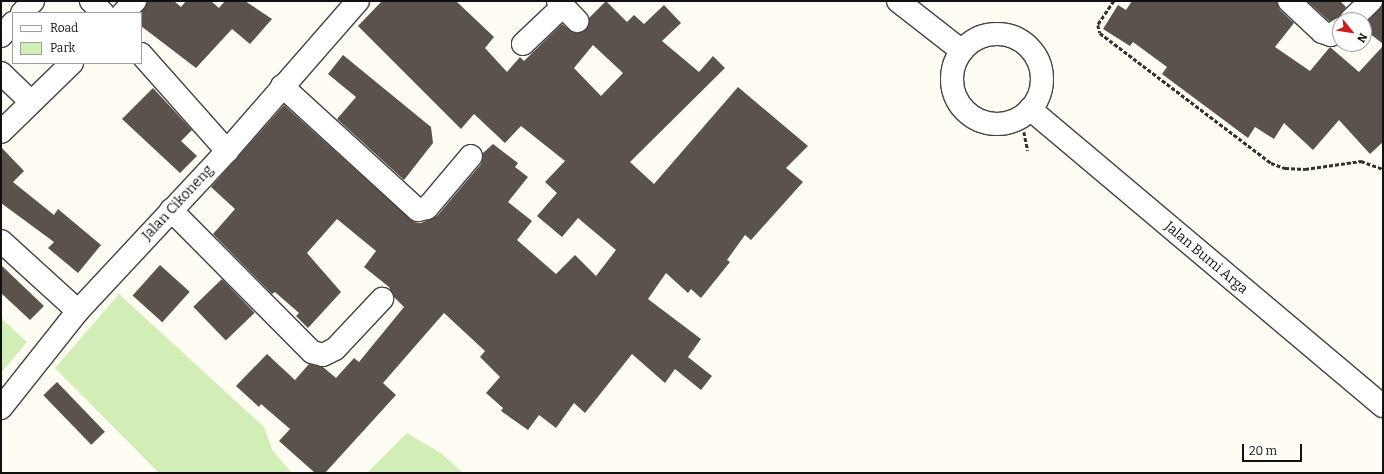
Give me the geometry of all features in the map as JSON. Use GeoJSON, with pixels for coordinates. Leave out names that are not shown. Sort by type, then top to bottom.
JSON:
{"type":"FeatureCollection","features":[{"type":"Feature","properties":{"kind":"street"},"geometry":{"type":"LineString","coordinates":[[23,12],[33,1]]}},
{"type":"Feature","properties":{"kind":"street"},"geometry":{"type":"LineString","coordinates":[[91,1],[102,12]]}},
{"type":"Feature","properties":{"kind":"street"},"geometry":{"type":"LineString","coordinates":[[124,12],[135,1]]}},
{"type":"Feature","properties":{"kind":"street","name":"Jalan Cikoneng"},"geometry":{"type":"LineString","coordinates":[[1,408],[78,311],[226,150],[358,1]]}},
{"type":"Feature","properties":{"kind":"street"},"geometry":{"type":"LineString","coordinates":[[898,1],[962,51]]}},
{"type":"Feature","properties":{"kind":"street"},"geometry":{"type":"LineString","coordinates":[[1289,1],[1322,32],[1332,34]]}},
{"type":"Feature","properties":{"kind":"street"},"geometry":{"type":"LineString","coordinates":[[1359,12],[1371,1]]}},
{"type":"Feature","properties":{"kind":"street"},"geometry":{"type":"LineString","coordinates":[[523,44],[566,9]]}},
{"type":"Feature","properties":{"kind":"street"},"geometry":{"type":"LineString","coordinates":[[1,36],[12,24]]}},
{"type":"Feature","properties":{"kind":"street"},"geometry":{"type":"LineString","coordinates":[[991,34],[1012,37],[1031,49],[1038,61],[1042,75],[1041,90],[1030,109],[1021,117],[1007,123],[992,124],[978,120],[966,113],[957,101],[952,87],[952,72],[962,51],[977,38],[991,34]]}},
{"type":"Feature","properties":{"kind":"street"},"geometry":{"type":"LineString","coordinates":[[142,55],[226,150]]}},
{"type":"Feature","properties":{"kind":"street"},"geometry":{"type":"LineString","coordinates":[[1,132],[71,64]]}},
{"type":"Feature","properties":{"kind":"street"},"geometry":{"type":"LineString","coordinates":[[1,73],[31,102]]}},
{"type":"Feature","properties":{"kind":"street"},"geometry":{"type":"LineString","coordinates":[[282,86],[418,210],[427,208],[471,156]]}},
{"type":"Feature","properties":{"kind":"street","name":"Jalan Bumi Arga"},"geometry":{"type":"LineString","coordinates":[[1030,109],[1383,406]]}},
{"type":"Feature","properties":{"kind":"street"},"geometry":{"type":"LineString","coordinates":[[171,210],[312,352],[323,355],[335,349],[382,299]]}},
{"type":"Feature","properties":{"kind":"street"},"geometry":{"type":"LineString","coordinates":[[1,241],[78,311]]}},
{"type":"Feature","properties":{"kind":"path"},"geometry":{"type":"LineString","coordinates":[[1114,1],[1098,25],[1100,33],[1271,164],[1285,168],[1305,169],[1361,161],[1383,168]]}},
{"type":"Feature","properties":{"kind":"green space"},"geometry":{"type":"Polygon","coordinates":[[[119,294],[264,427],[273,451],[292,473],[159,473],[55,368],[119,294]]]}},
{"type":"Feature","properties":{"kind":"green space"},"geometry":{"type":"Polygon","coordinates":[[[1,318],[27,342],[1,373],[1,318]]]}},
{"type":"Feature","properties":{"kind":"green space"},"geometry":{"type":"Polygon","coordinates":[[[407,433],[442,454],[463,473],[367,473],[407,433]]]}},
{"type":"Feature","properties":{"kind":"building"},"geometry":{"type":"Polygon","coordinates":[[[147,1],[174,1],[181,7],[186,1],[211,1],[219,8],[225,1],[245,1],[272,19],[250,44],[232,29],[196,68],[142,27],[142,12],[147,1]]]}},
{"type":"Feature","properties":{"kind":"building"},"geometry":{"type":"Polygon","coordinates":[[[382,1],[456,1],[494,37],[485,48],[507,72],[520,57],[524,61],[562,24],[574,33],[585,30],[589,18],[606,1],[627,22],[634,15],[644,24],[664,5],[681,23],[662,41],[699,72],[713,56],[725,68],[630,162],[654,184],[738,87],[808,146],[786,168],[803,182],[751,240],[745,235],[727,260],[730,262],[701,298],[691,289],[688,293],[666,273],[648,299],[701,339],[688,357],[712,376],[701,390],[675,369],[665,383],[632,354],[585,413],[574,403],[556,428],[539,415],[528,430],[501,411],[503,408],[486,393],[500,377],[480,357],[485,351],[444,313],[383,383],[396,395],[325,473],[315,473],[279,441],[290,429],[261,404],[259,407],[236,386],[267,354],[295,380],[309,364],[323,367],[336,378],[354,358],[359,362],[404,307],[394,297],[389,287],[364,267],[376,251],[337,219],[307,253],[341,292],[308,328],[296,316],[299,313],[275,292],[272,294],[213,234],[235,209],[211,187],[284,105],[414,222],[421,223],[437,216],[481,164],[483,153],[493,144],[518,163],[515,167],[528,177],[508,202],[532,221],[517,240],[556,274],[575,255],[596,276],[616,250],[578,218],[562,237],[537,216],[557,193],[545,182],[565,161],[521,126],[505,143],[474,114],[461,129],[358,26],[382,1]],[[593,45],[574,68],[601,96],[623,73],[593,45]]]}},
{"type":"Feature","properties":{"kind":"building"},"geometry":{"type":"Polygon","coordinates":[[[1132,1],[1277,1],[1280,10],[1294,23],[1275,47],[1310,71],[1330,47],[1332,49],[1332,52],[1336,52],[1359,72],[1383,46],[1383,142],[1370,154],[1339,120],[1313,150],[1284,123],[1274,139],[1255,127],[1248,138],[1162,74],[1167,67],[1133,42],[1130,46],[1103,29],[1118,5],[1126,10],[1132,1]]]}},
{"type":"Feature","properties":{"kind":"building"},"geometry":{"type":"Polygon","coordinates":[[[1307,1],[1340,1],[1346,7],[1342,12],[1332,12],[1332,20],[1329,21],[1307,1]]]}},
{"type":"Feature","properties":{"kind":"building"},"geometry":{"type":"Polygon","coordinates":[[[1383,4],[1383,44],[1372,35],[1372,16],[1383,4]]]}},
{"type":"Feature","properties":{"kind":"building"},"geometry":{"type":"Polygon","coordinates":[[[343,55],[431,127],[433,143],[404,180],[337,119],[356,97],[328,74],[343,55]]]}},
{"type":"Feature","properties":{"kind":"building"},"geometry":{"type":"Polygon","coordinates":[[[153,88],[192,130],[181,141],[197,156],[180,173],[122,119],[153,88]]]}},
{"type":"Feature","properties":{"kind":"building"},"geometry":{"type":"Polygon","coordinates":[[[1,147],[24,171],[13,182],[54,215],[58,209],[101,245],[78,273],[48,248],[54,242],[1,203],[1,147]]]}},
{"type":"Feature","properties":{"kind":"building"},"geometry":{"type":"Polygon","coordinates":[[[1,265],[44,306],[30,320],[1,293],[1,265]]]}},
{"type":"Feature","properties":{"kind":"building"},"geometry":{"type":"Polygon","coordinates":[[[160,265],[190,292],[162,322],[133,295],[160,265]]]}},
{"type":"Feature","properties":{"kind":"building"},"geometry":{"type":"Polygon","coordinates":[[[222,279],[255,313],[226,341],[193,307],[222,279]]]}},
{"type":"Feature","properties":{"kind":"building"},"geometry":{"type":"Polygon","coordinates":[[[57,382],[105,432],[91,445],[43,395],[57,382]]]}}]}
